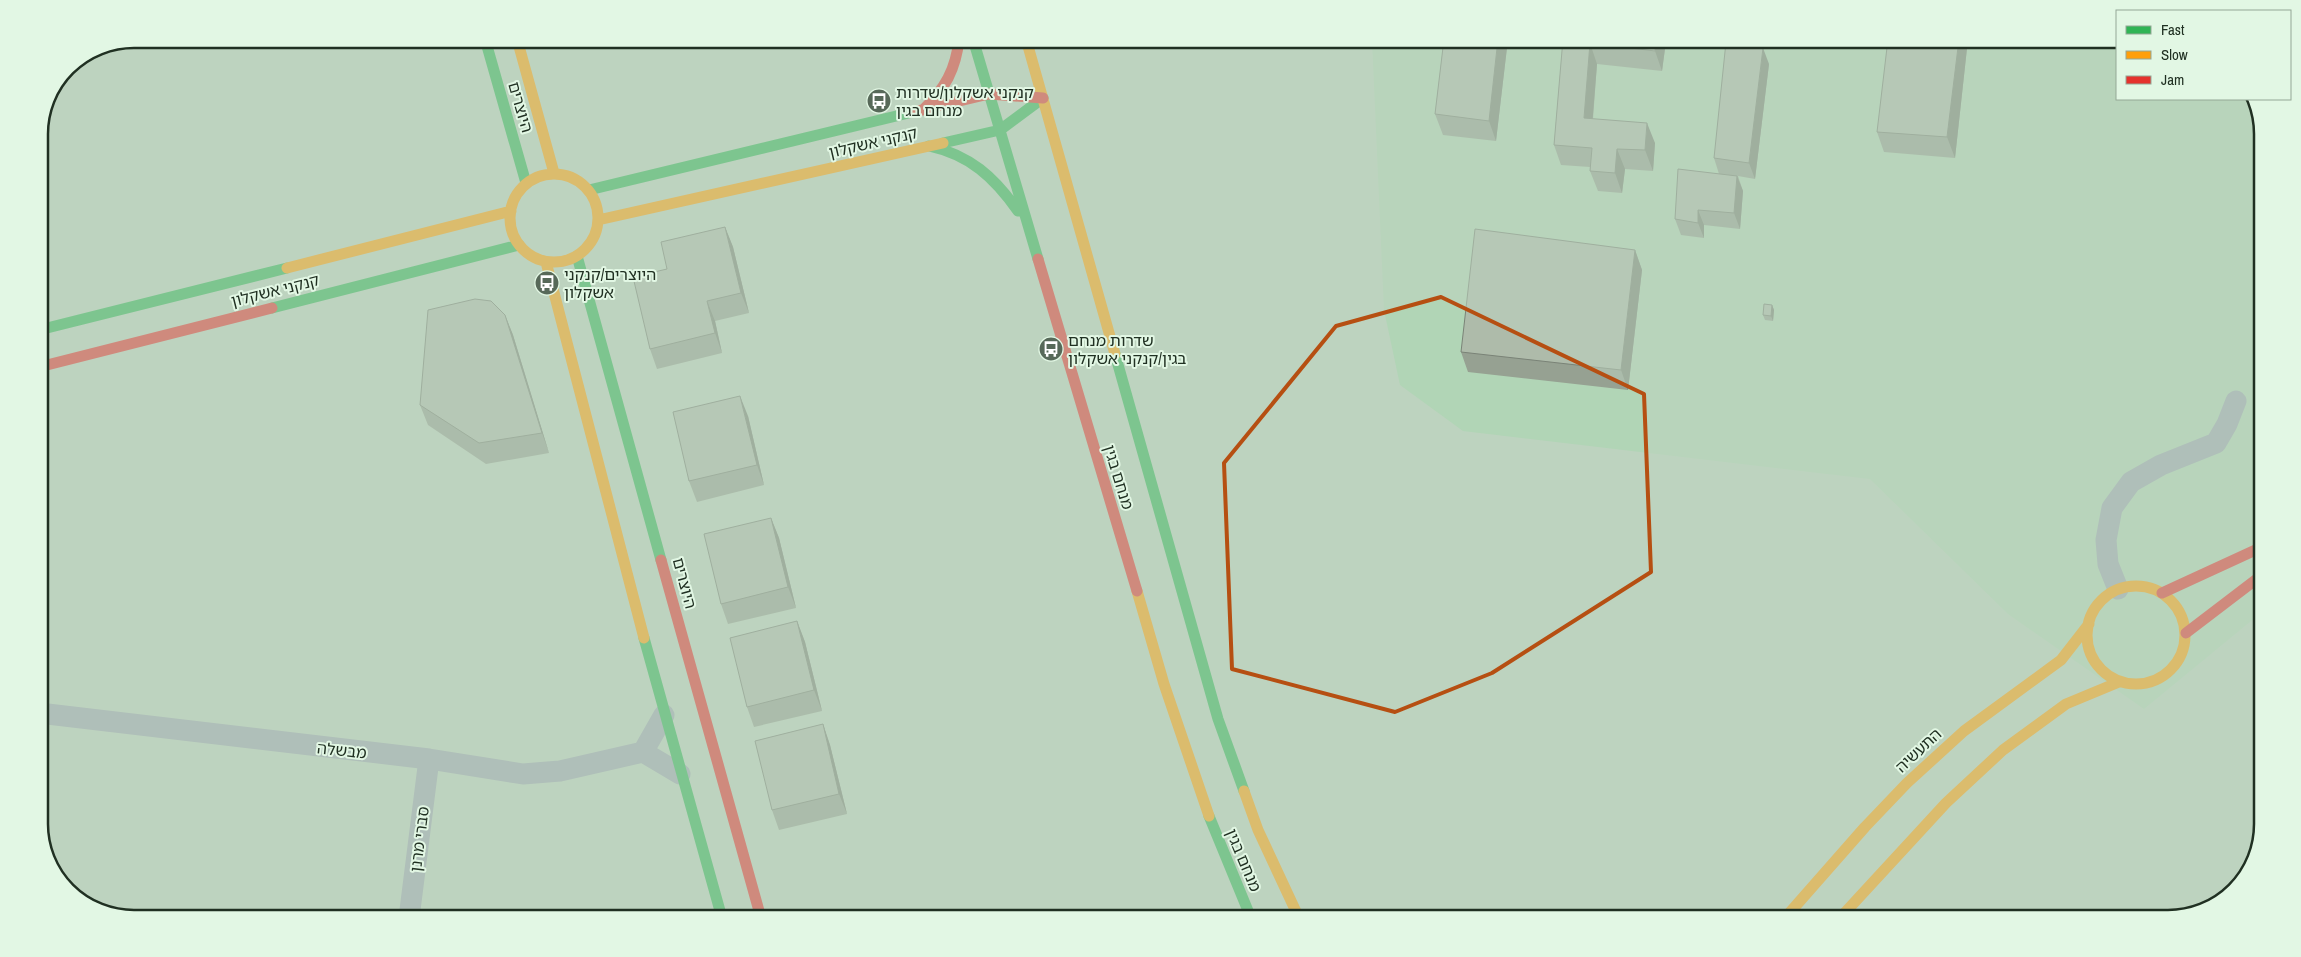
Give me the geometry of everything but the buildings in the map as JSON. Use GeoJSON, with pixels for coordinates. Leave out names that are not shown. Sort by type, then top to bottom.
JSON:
{"type":"FeatureCollection","features":[{"type":"Feature","properties":{"kind":"street","name":"היוצרים"},"geometry":{"type":"LineString","coordinates":[[488,48],[526,183]]}},
{"type":"Feature","properties":{"kind":"street","name":"היוצרים"},"geometry":{"type":"LineString","coordinates":[[519,48],[554,173]]}},
{"type":"Feature","properties":{"kind":"street"},"geometry":{"type":"LineString","coordinates":[[923,110],[940,94],[952,75],[957,48]]}},
{"type":"Feature","properties":{"kind":"street","name":"מנחם בגין"},"geometry":{"type":"LineString","coordinates":[[976,48],[1026,222],[1164,684],[1217,839],[1248,910]]}},
{"type":"Feature","properties":{"kind":"street","name":"מנחם בגין"},"geometry":{"type":"LineString","coordinates":[[1029,48],[1218,719],[1258,830],[1296,910]]}},
{"type":"Feature","properties":{"kind":"street","name":"קנקני אשקלון"},"geometry":{"type":"LineString","coordinates":[[589,190],[989,94],[1043,98]]}},
{"type":"Feature","properties":{"kind":"street","name":"קנקני אשקלון"},"geometry":{"type":"LineString","coordinates":[[598,220],[1000,130],[1043,98]]}},
{"type":"Feature","properties":{"kind":"street"},"geometry":{"type":"LineString","coordinates":[[929,146],[955,152],[981,169],[1006,193],[1026,222]]}},
{"type":"Feature","properties":{"kind":"street"},"geometry":{"type":"LineString","coordinates":[[554,173],[577,179],[589,190],[595,200],[598,220],[592,241],[577,256],[562,262],[546,262],[536,258],[519,245],[511,229],[510,211],[513,200],[526,183],[539,176],[554,173]]}},
{"type":"Feature","properties":{"kind":"street","name":"קנקני אשקלון"},"geometry":{"type":"LineString","coordinates":[[48,328],[510,211]]}},
{"type":"Feature","properties":{"kind":"street","name":"קנקני אשקלון"},"geometry":{"type":"LineString","coordinates":[[48,365],[519,245]]}},
{"type":"Feature","properties":{"kind":"street","name":"היוצרים"},"geometry":{"type":"LineString","coordinates":[[577,256],[759,910]]}},
{"type":"Feature","properties":{"kind":"street"},"geometry":{"type":"LineString","coordinates":[[546,262],[664,715],[720,910]]}},
{"type":"Feature","properties":{"kind":"street"},"geometry":{"type":"LineString","coordinates":[[2118,589],[2108,564],[2106,540],[2112,508],[2131,482],[2161,465],[2216,442],[2227,424],[2236,401]]}},
{"type":"Feature","properties":{"kind":"street"},"geometry":{"type":"LineString","coordinates":[[2162,593],[2254,551]]}},
{"type":"Feature","properties":{"kind":"street"},"geometry":{"type":"LineString","coordinates":[[2186,633],[2254,581]]}},
{"type":"Feature","properties":{"kind":"street"},"geometry":{"type":"LineString","coordinates":[[2133,586],[2148,587],[2162,593],[2174,603],[2182,617],[2186,633],[2184,649],[2177,664],[2166,676],[2152,682],[2141,685],[2119,682],[2106,674],[2096,664],[2090,651],[2087,636],[2093,612],[2100,602],[2118,589],[2133,586]]}},
{"type":"Feature","properties":{"kind":"street","name":"התעשיה"},"geometry":{"type":"LineString","coordinates":[[1792,910],[1860,831],[1921,768],[1965,730],[2025,688],[2062,658],[2089,624]]}},
{"type":"Feature","properties":{"kind":"street"},"geometry":{"type":"LineString","coordinates":[[1847,910],[1958,790],[2001,753],[2030,729],[2068,703],[2119,682]]}},
{"type":"Feature","properties":{"kind":"street","name":"מבשלה"},"geometry":{"type":"LineString","coordinates":[[48,714],[429,759],[524,774],[542,774],[643,752]]}},
{"type":"Feature","properties":{"kind":"street"},"geometry":{"type":"LineString","coordinates":[[664,715],[643,752],[680,774]]}},
{"type":"Feature","properties":{"kind":"street","name":"סברי מרנן"},"geometry":{"type":"LineString","coordinates":[[410,910],[429,759]]}},
{"type":"Feature","properties":{"kind":"highlighted area"},"geometry":{"type":"Polygon","coordinates":[[[1441,297],[1644,394],[1651,572],[1492,673],[1395,712],[1232,669],[1224,463],[1336,326],[1441,297]]]}},
{"type":"Feature","properties":{"kind":"shaded area"},"geometry":{"type":"Polygon","coordinates":[[[1372,48],[2116,48],[2116,100],[2246,100],[2252,117],[2254,619],[2144,709],[2008,614],[1870,479],[1463,431],[1400,385],[1384,310],[1372,48]]]}},
{"type":"Feature","properties":{"kind":"traffic: fast"},"geometry":{"type":"LineString","coordinates":[[488,48],[526,183]]}},
{"type":"Feature","properties":{"kind":"traffic: fast"},"geometry":{"type":"LineString","coordinates":[[976,48],[1038,259]]}},
{"type":"Feature","properties":{"kind":"traffic: fast"},"geometry":{"type":"LineString","coordinates":[[943,143],[1000,130],[1043,98]]}},
{"type":"Feature","properties":{"kind":"traffic: fast"},"geometry":{"type":"LineString","coordinates":[[589,190],[917,111]]}},
{"type":"Feature","properties":{"kind":"traffic: fast"},"geometry":{"type":"LineString","coordinates":[[929,146],[957,155],[980,169],[1000,188],[1018,211]]}},
{"type":"Feature","properties":{"kind":"traffic: fast"},"geometry":{"type":"LineString","coordinates":[[272,308],[519,245]]}},
{"type":"Feature","properties":{"kind":"traffic: fast"},"geometry":{"type":"LineString","coordinates":[[577,256],[661,560]]}},
{"type":"Feature","properties":{"kind":"traffic: fast"},"geometry":{"type":"LineString","coordinates":[[48,328],[287,268]]}},
{"type":"Feature","properties":{"kind":"traffic: fast"},"geometry":{"type":"LineString","coordinates":[[1115,354],[1218,719],[1244,791]]}},
{"type":"Feature","properties":{"kind":"traffic: fast"},"geometry":{"type":"LineString","coordinates":[[644,638],[720,910]]}},
{"type":"Feature","properties":{"kind":"traffic: fast"},"geometry":{"type":"LineString","coordinates":[[1209,816],[1248,910]]}},
{"type":"Feature","properties":{"kind":"traffic: slow"},"geometry":{"type":"LineString","coordinates":[[519,48],[554,173]]}},
{"type":"Feature","properties":{"kind":"traffic: slow"},"geometry":{"type":"LineString","coordinates":[[1029,48],[1115,354]]}},
{"type":"Feature","properties":{"kind":"traffic: slow"},"geometry":{"type":"LineString","coordinates":[[598,220],[943,143]]}},
{"type":"Feature","properties":{"kind":"traffic: slow"},"geometry":{"type":"LineString","coordinates":[[554,174],[571,177],[579,181],[591,193],[595,201],[598,218],[595,235],[591,243],[579,255],[571,259],[554,262],[537,259],[529,255],[517,243],[513,235],[510,218],[513,201],[517,193],[529,181],[537,177],[554,174]]}},
{"type":"Feature","properties":{"kind":"traffic: slow"},"geometry":{"type":"LineString","coordinates":[[287,268],[511,211]]}},
{"type":"Feature","properties":{"kind":"traffic: slow"},"geometry":{"type":"LineString","coordinates":[[546,262],[644,638]]}},
{"type":"Feature","properties":{"kind":"traffic: slow"},"geometry":{"type":"LineString","coordinates":[[2136,586],[2155,590],[2171,600],[2181,616],[2185,635],[2181,654],[2171,670],[2155,680],[2136,684],[2117,680],[2101,670],[2091,654],[2087,635],[2091,616],[2101,600],[2117,590],[2136,586]]}},
{"type":"Feature","properties":{"kind":"traffic: slow"},"geometry":{"type":"LineString","coordinates":[[1137,591],[1164,684],[1209,816]]}},
{"type":"Feature","properties":{"kind":"traffic: slow"},"geometry":{"type":"LineString","coordinates":[[1792,910],[1865,827],[1907,783],[1964,731],[2061,660],[2089,624]]}},
{"type":"Feature","properties":{"kind":"traffic: slow"},"geometry":{"type":"LineString","coordinates":[[1847,910],[1946,803],[2003,750],[2066,704],[2119,682]]}},
{"type":"Feature","properties":{"kind":"traffic: slow"},"geometry":{"type":"LineString","coordinates":[[1244,791],[1258,830],[1295,910]]}},
{"type":"Feature","properties":{"kind":"traffic: jam"},"geometry":{"type":"LineString","coordinates":[[923,110],[948,78],[957,48]]}},
{"type":"Feature","properties":{"kind":"traffic: jam"},"geometry":{"type":"LineString","coordinates":[[917,111],[989,94],[1043,98]]}},
{"type":"Feature","properties":{"kind":"traffic: jam"},"geometry":{"type":"LineString","coordinates":[[1038,259],[1137,591]]}},
{"type":"Feature","properties":{"kind":"traffic: jam"},"geometry":{"type":"LineString","coordinates":[[48,365],[272,308]]}},
{"type":"Feature","properties":{"kind":"traffic: jam"},"geometry":{"type":"LineString","coordinates":[[2162,593],[2254,551]]}},
{"type":"Feature","properties":{"kind":"traffic: jam"},"geometry":{"type":"LineString","coordinates":[[661,560],[759,910]]}},
{"type":"Feature","properties":{"kind":"traffic: jam"},"geometry":{"type":"LineString","coordinates":[[2186,633],[2254,581]]}},
{"type":"Feature","properties":{"kind":"place","name":"קנקני אשקלון/שדרות מנחם בגין"},"geometry":{"type":"Point","coordinates":[879,101]}},
{"type":"Feature","properties":{"kind":"place","name":"היוצרים/קנקני אשקלון"},"geometry":{"type":"Point","coordinates":[547,283]}},
{"type":"Feature","properties":{"kind":"place","name":"שדרות מנחם בגין/קנקני אשקלון"},"geometry":{"type":"Point","coordinates":[1051,349]}}]}
